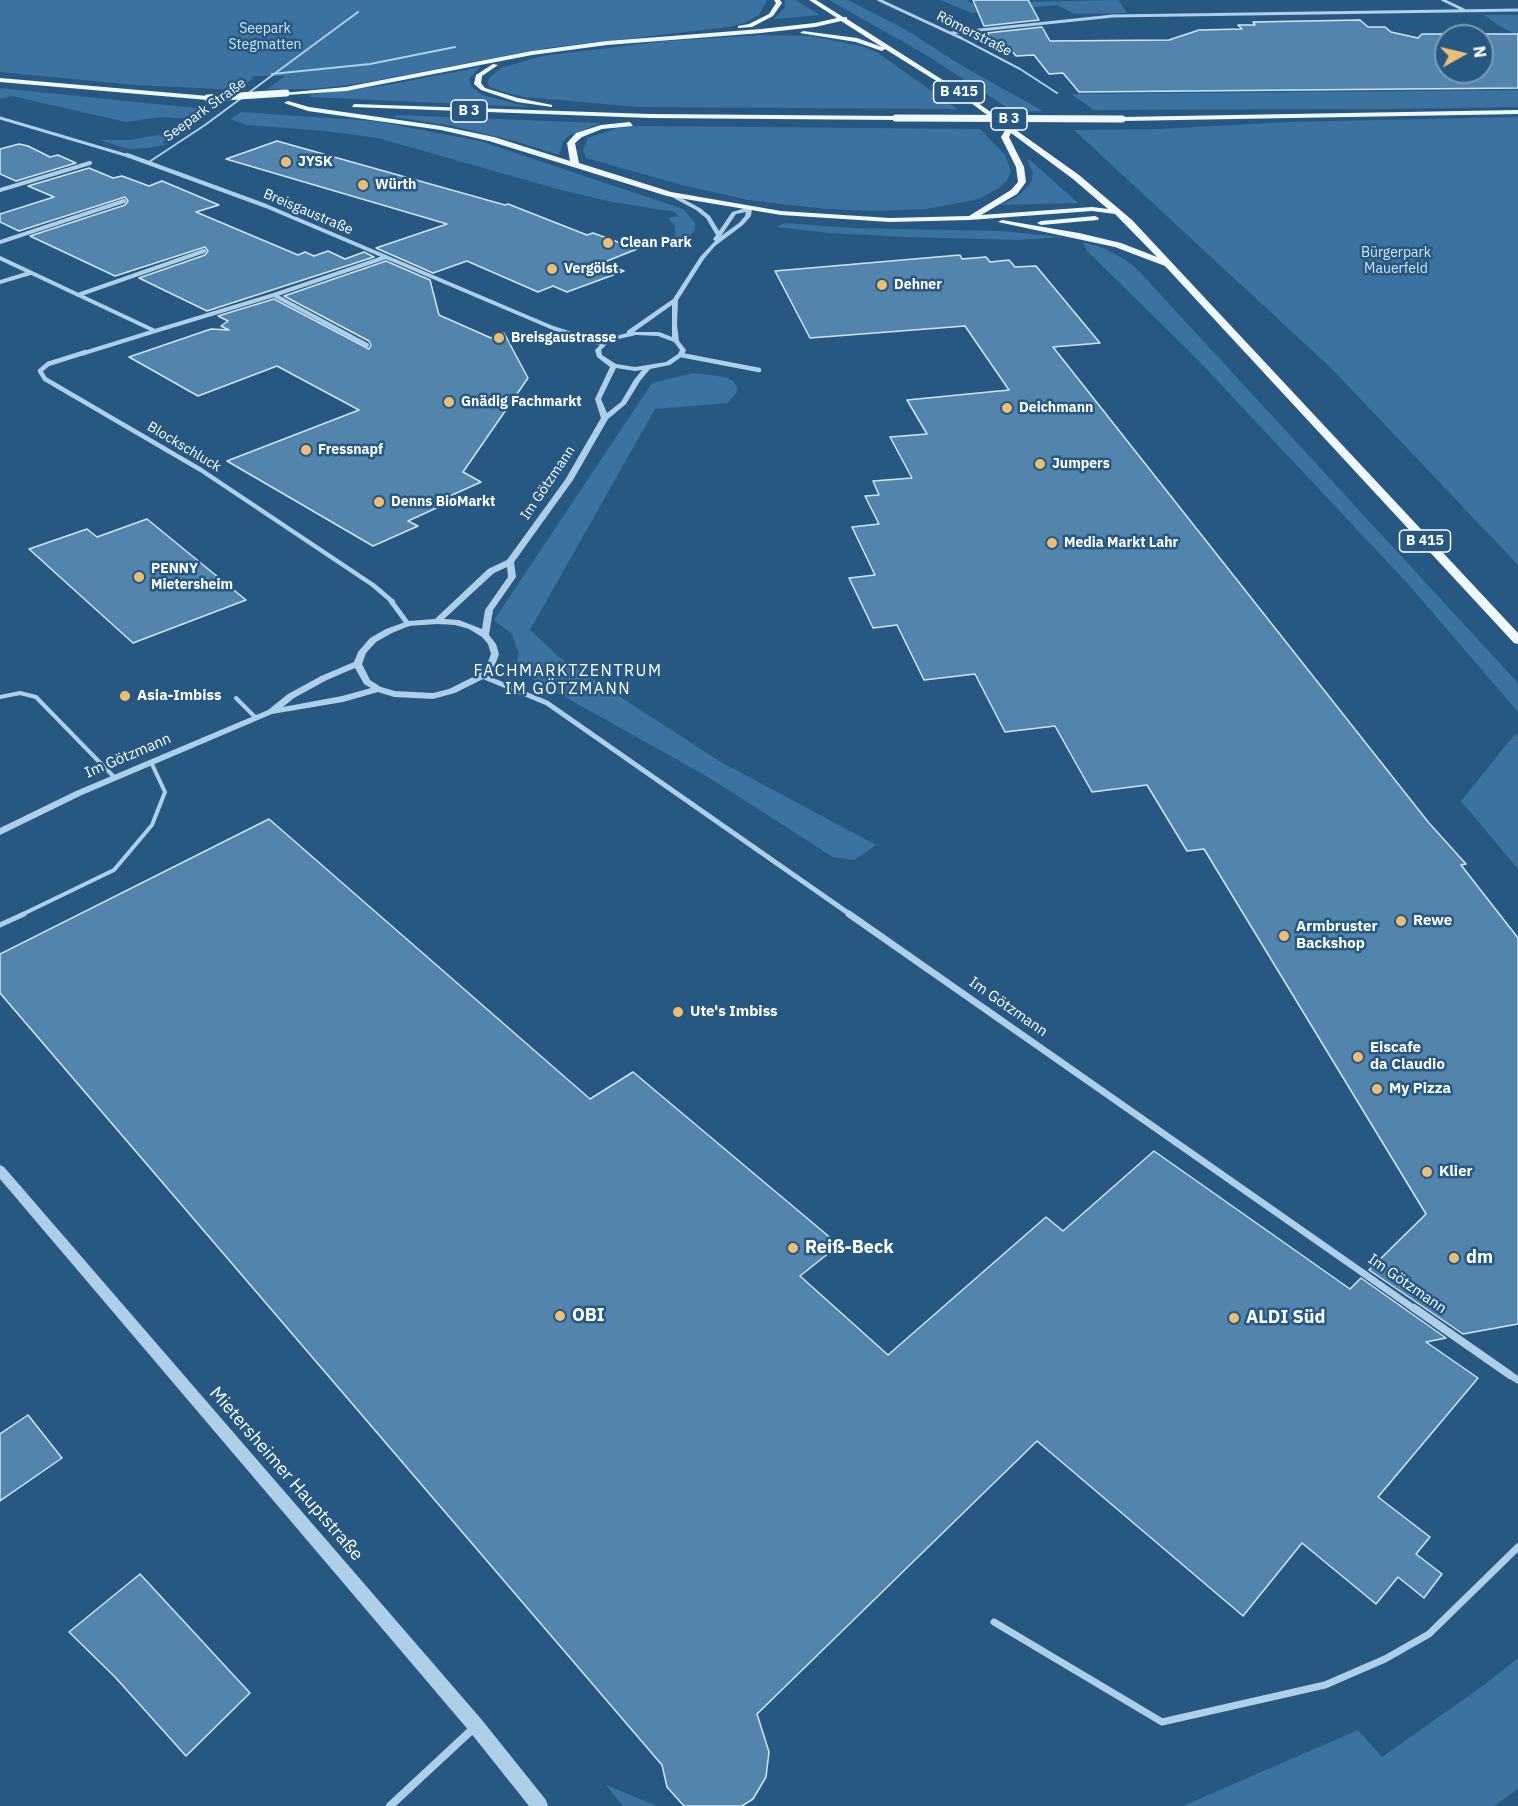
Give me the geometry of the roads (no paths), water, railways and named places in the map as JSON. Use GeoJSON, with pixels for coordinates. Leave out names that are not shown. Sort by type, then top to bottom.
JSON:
{"type":"FeatureCollection","features":[{"type":"Feature","properties":{"kind":"main road","name":"B 3"},"geometry":{"type":"LineString","coordinates":[[750,26],[771,15],[779,3],[777,0]]}},
{"type":"Feature","properties":{"kind":"main road","name":"B 415"},"geometry":{"type":"LineString","coordinates":[[812,0],[908,58],[1010,128],[1076,177],[1118,212],[1171,266],[1518,640]]}},
{"type":"Feature","properties":{"kind":"main road","name":"B 3"},"geometry":{"type":"LineString","coordinates":[[208,98],[346,89],[509,58],[607,43],[700,34],[807,19],[845,18]]}},
{"type":"Feature","properties":{"kind":"main road","name":"B 3"},"geometry":{"type":"LineString","coordinates":[[761,32],[815,25],[845,18]]}},
{"type":"Feature","properties":{"kind":"main road","name":"B 3"},"geometry":{"type":"LineString","coordinates":[[700,34],[761,32],[824,34],[857,40],[908,58]]}},
{"type":"Feature","properties":{"kind":"main road","name":"B 3"},"geometry":{"type":"LineString","coordinates":[[509,58],[486,69],[479,75],[477,84],[491,93],[517,100],[650,116]]}},
{"type":"Feature","properties":{"kind":"main road","name":"B 3"},"geometry":{"type":"LineString","coordinates":[[0,80],[288,103],[696,117],[1122,119],[1518,112]]}},
{"type":"Feature","properties":{"kind":"main road","name":"B 3"},"geometry":{"type":"LineString","coordinates":[[288,103],[308,109],[441,128],[491,139],[670,194],[816,217],[890,220],[969,219],[1060,210],[1092,209],[1118,212]]}},
{"type":"Feature","properties":{"kind":"main road","name":"B 3"},"geometry":{"type":"LineString","coordinates":[[575,165],[571,143],[588,130],[696,117]]}},
{"type":"Feature","properties":{"kind":"main road","name":"B 3"},"geometry":{"type":"LineString","coordinates":[[969,219],[1014,192],[1022,182],[1020,166],[1005,137],[1010,128]]}},
{"type":"Feature","properties":{"kind":"main road","name":"B 3"},"geometry":{"type":"LineString","coordinates":[[1020,224],[1075,220],[1118,212]]}},
{"type":"Feature","properties":{"kind":"main road","name":"B 3"},"geometry":{"type":"LineString","coordinates":[[969,219],[1020,224],[1118,245],[1171,266]]}},
{"type":"Feature","properties":{"kind":"street","name":"Römerstraße"},"geometry":{"type":"LineString","coordinates":[[879,0],[961,38]]}},
{"type":"Feature","properties":{"kind":"street"},"geometry":{"type":"LineString","coordinates":[[1443,0],[1466,11]]}},
{"type":"Feature","properties":{"kind":"street"},"geometry":{"type":"LineString","coordinates":[[951,33],[1113,16],[1518,10]]}},
{"type":"Feature","properties":{"kind":"street","name":"Breisgaustraße"},"geometry":{"type":"LineString","coordinates":[[0,118],[149,162],[266,206],[553,328],[602,344]]}},
{"type":"Feature","properties":{"kind":"street"},"geometry":{"type":"LineString","coordinates":[[0,189],[90,163]]}},
{"type":"Feature","properties":{"kind":"street","name":"B 3"},"geometry":{"type":"LineString","coordinates":[[670,194],[703,213],[718,234]]}},
{"type":"Feature","properties":{"kind":"street"},"geometry":{"type":"LineString","coordinates":[[0,242],[124,201]]}},
{"type":"Feature","properties":{"kind":"street"},"geometry":{"type":"LineString","coordinates":[[675,300],[674,325],[676,341],[683,350],[681,355],[668,364],[647,369],[614,366],[599,356],[598,350],[602,344],[646,322],[675,300],[734,213],[749,208],[748,216],[741,224],[713,244]]}},
{"type":"Feature","properties":{"kind":"street"},"geometry":{"type":"LineString","coordinates":[[78,295],[204,251]]}},
{"type":"Feature","properties":{"kind":"street","name":"Blockschluck"},"geometry":{"type":"LineString","coordinates":[[386,257],[274,295],[48,364],[40,372],[45,379],[201,470],[373,585],[395,604],[408,624]]}},
{"type":"Feature","properties":{"kind":"street"},"geometry":{"type":"LineString","coordinates":[[0,258],[155,331]]}},
{"type":"Feature","properties":{"kind":"street"},"geometry":{"type":"LineString","coordinates":[[0,282],[30,273]]}},
{"type":"Feature","properties":{"kind":"street"},"geometry":{"type":"LineString","coordinates":[[274,295],[367,345]]}},
{"type":"Feature","properties":{"kind":"street"},"geometry":{"type":"LineString","coordinates":[[625,334],[648,333],[676,341]]}},
{"type":"Feature","properties":{"kind":"street"},"geometry":{"type":"LineString","coordinates":[[681,355],[759,370]]}},
{"type":"Feature","properties":{"kind":"street"},"geometry":{"type":"LineString","coordinates":[[605,418],[598,399],[614,366]]}},
{"type":"Feature","properties":{"kind":"street","name":"Im Götzmann"},"geometry":{"type":"LineString","coordinates":[[436,621],[491,571],[510,562],[569,480],[605,418],[624,404],[637,380],[647,369]]}},
{"type":"Feature","properties":{"kind":"street","name":"Im Götzmann"},"geometry":{"type":"LineString","coordinates":[[0,832],[114,777],[270,712],[343,699],[378,689],[412,697],[433,696],[469,685],[482,676],[491,665],[495,654],[492,644],[485,635],[489,610],[512,577],[510,562]]}},
{"type":"Feature","properties":{"kind":"street"},"geometry":{"type":"LineString","coordinates":[[378,689],[367,682],[358,664],[362,652],[373,640],[389,631],[408,624],[436,621],[456,622],[472,627],[485,635]]}},
{"type":"Feature","properties":{"kind":"street","name":"Im Götzmann"},"geometry":{"type":"LineString","coordinates":[[270,712],[291,696],[324,678],[358,664]]}},
{"type":"Feature","properties":{"kind":"street","name":"Im Götzmann"},"geometry":{"type":"LineString","coordinates":[[482,676],[547,703],[1510,1375]]}},
{"type":"Feature","properties":{"kind":"street","name":"Mietersheimer Hauptstraße"},"geometry":{"type":"LineString","coordinates":[[0,1170],[476,1726],[540,1806]]}},
{"type":"Feature","properties":{"kind":"street"},"geometry":{"type":"LineString","coordinates":[[390,1806],[476,1726]]}},
{"type":"Feature","properties":{"kind":"lane","name":"Seepark Straße"},"geometry":{"type":"LineString","coordinates":[[149,162],[205,125],[357,12]]}},
{"type":"Feature","properties":{"kind":"lane","name":"Römerstraße"},"geometry":{"type":"LineString","coordinates":[[961,38],[1020,69],[1057,93]]}},
{"type":"Feature","properties":{"kind":"lane"},"geometry":{"type":"LineString","coordinates":[[272,74],[370,64],[455,47]]}},
{"type":"Feature","properties":{"kind":"lane"},"geometry":{"type":"LineString","coordinates":[[0,697],[20,693],[36,697],[114,777]]}},
{"type":"Feature","properties":{"kind":"lane"},"geometry":{"type":"LineString","coordinates":[[236,698],[256,718]]}},
{"type":"Feature","properties":{"kind":"lane"},"geometry":{"type":"LineString","coordinates":[[0,925],[114,870],[152,825],[165,792],[151,762]]}},
{"type":"Feature","properties":{"kind":"lane"},"geometry":{"type":"LineString","coordinates":[[1510,1375],[1518,1373]]}},
{"type":"Feature","properties":{"kind":"lane"},"geometry":{"type":"LineString","coordinates":[[1510,1375],[1518,1380]]}},
{"type":"Feature","properties":{"kind":"lane"},"geometry":{"type":"LineString","coordinates":[[994,1622],[1162,1722],[1325,1685],[1385,1659],[1429,1634],[1518,1547]]}},
{"type":"Feature","properties":{"kind":"place","name":"JYSK"},"geometry":{"type":"Point","coordinates":[286,162]}},
{"type":"Feature","properties":{"kind":"place","name":"Würth"},"geometry":{"type":"Point","coordinates":[363,185]}},
{"type":"Feature","properties":{"kind":"place","name":"Clean Park"},"geometry":{"type":"Point","coordinates":[608,243]}},
{"type":"Feature","properties":{"kind":"place","name":"Vergölst"},"geometry":{"type":"Point","coordinates":[552,269]}},
{"type":"Feature","properties":{"kind":"place","name":"Dehner"},"geometry":{"type":"Point","coordinates":[882,285]}},
{"type":"Feature","properties":{"kind":"place","name":"Breisgaustrasse"},"geometry":{"type":"Point","coordinates":[499,338]}},
{"type":"Feature","properties":{"kind":"place","name":"Gnädig Fachmarkt"},"geometry":{"type":"Point","coordinates":[449,402]}},
{"type":"Feature","properties":{"kind":"place","name":"Deichmann"},"geometry":{"type":"Point","coordinates":[1007,408]}},
{"type":"Feature","properties":{"kind":"place","name":"Fressnapf"},"geometry":{"type":"Point","coordinates":[306,450]}},
{"type":"Feature","properties":{"kind":"place","name":"Jumpers"},"geometry":{"type":"Point","coordinates":[1040,464]}},
{"type":"Feature","properties":{"kind":"place","name":"Denns BioMarkt"},"geometry":{"type":"Point","coordinates":[379,502]}},
{"type":"Feature","properties":{"kind":"place","name":"Media Markt Lahr"},"geometry":{"type":"Point","coordinates":[1052,543]}},
{"type":"Feature","properties":{"kind":"place","name":"PENNY Mietersheim"},"geometry":{"type":"Point","coordinates":[139,577]}},
{"type":"Feature","properties":{"kind":"place","name":"Asia-Imbiss"},"geometry":{"type":"Point","coordinates":[125,696]}},
{"type":"Feature","properties":{"kind":"place","name":"Rewe"},"geometry":{"type":"Point","coordinates":[1401,921]}},
{"type":"Feature","properties":{"kind":"place","name":"Armbruster Backshop"},"geometry":{"type":"Point","coordinates":[1284,936]}},
{"type":"Feature","properties":{"kind":"place","name":"Ute's Imbiss"},"geometry":{"type":"Point","coordinates":[678,1012]}},
{"type":"Feature","properties":{"kind":"place","name":"Eiscafe da Claudio"},"geometry":{"type":"Point","coordinates":[1358,1057]}},
{"type":"Feature","properties":{"kind":"place","name":"My Pizza"},"geometry":{"type":"Point","coordinates":[1377,1089]}},
{"type":"Feature","properties":{"kind":"place","name":"Klier"},"geometry":{"type":"Point","coordinates":[1427,1172]}},
{"type":"Feature","properties":{"kind":"place","name":"Reiß-Beck"},"geometry":{"type":"Point","coordinates":[793,1248]}},
{"type":"Feature","properties":{"kind":"place","name":"dm"},"geometry":{"type":"Point","coordinates":[1454,1258]}},
{"type":"Feature","properties":{"kind":"place","name":"OBI"},"geometry":{"type":"Point","coordinates":[560,1316]}},
{"type":"Feature","properties":{"kind":"place","name":"ALDI Süd"},"geometry":{"type":"Point","coordinates":[1234,1318]}},
{"type":"Feature","properties":{"kind":"district","name":"FACHMARKTZENTRUM IM GÖTZMANN"},"geometry":{"type":"Point","coordinates":[568,680]}},
{"type":"Feature","properties":{"kind":"park label","name":"Seepark Stegmatten"},"geometry":{"type":"Point","coordinates":[265,38]}},
{"type":"Feature","properties":{"kind":"park label","name":"Bürgerpark Mauerfeld"},"geometry":{"type":"Point","coordinates":[1396,262]}}]}
